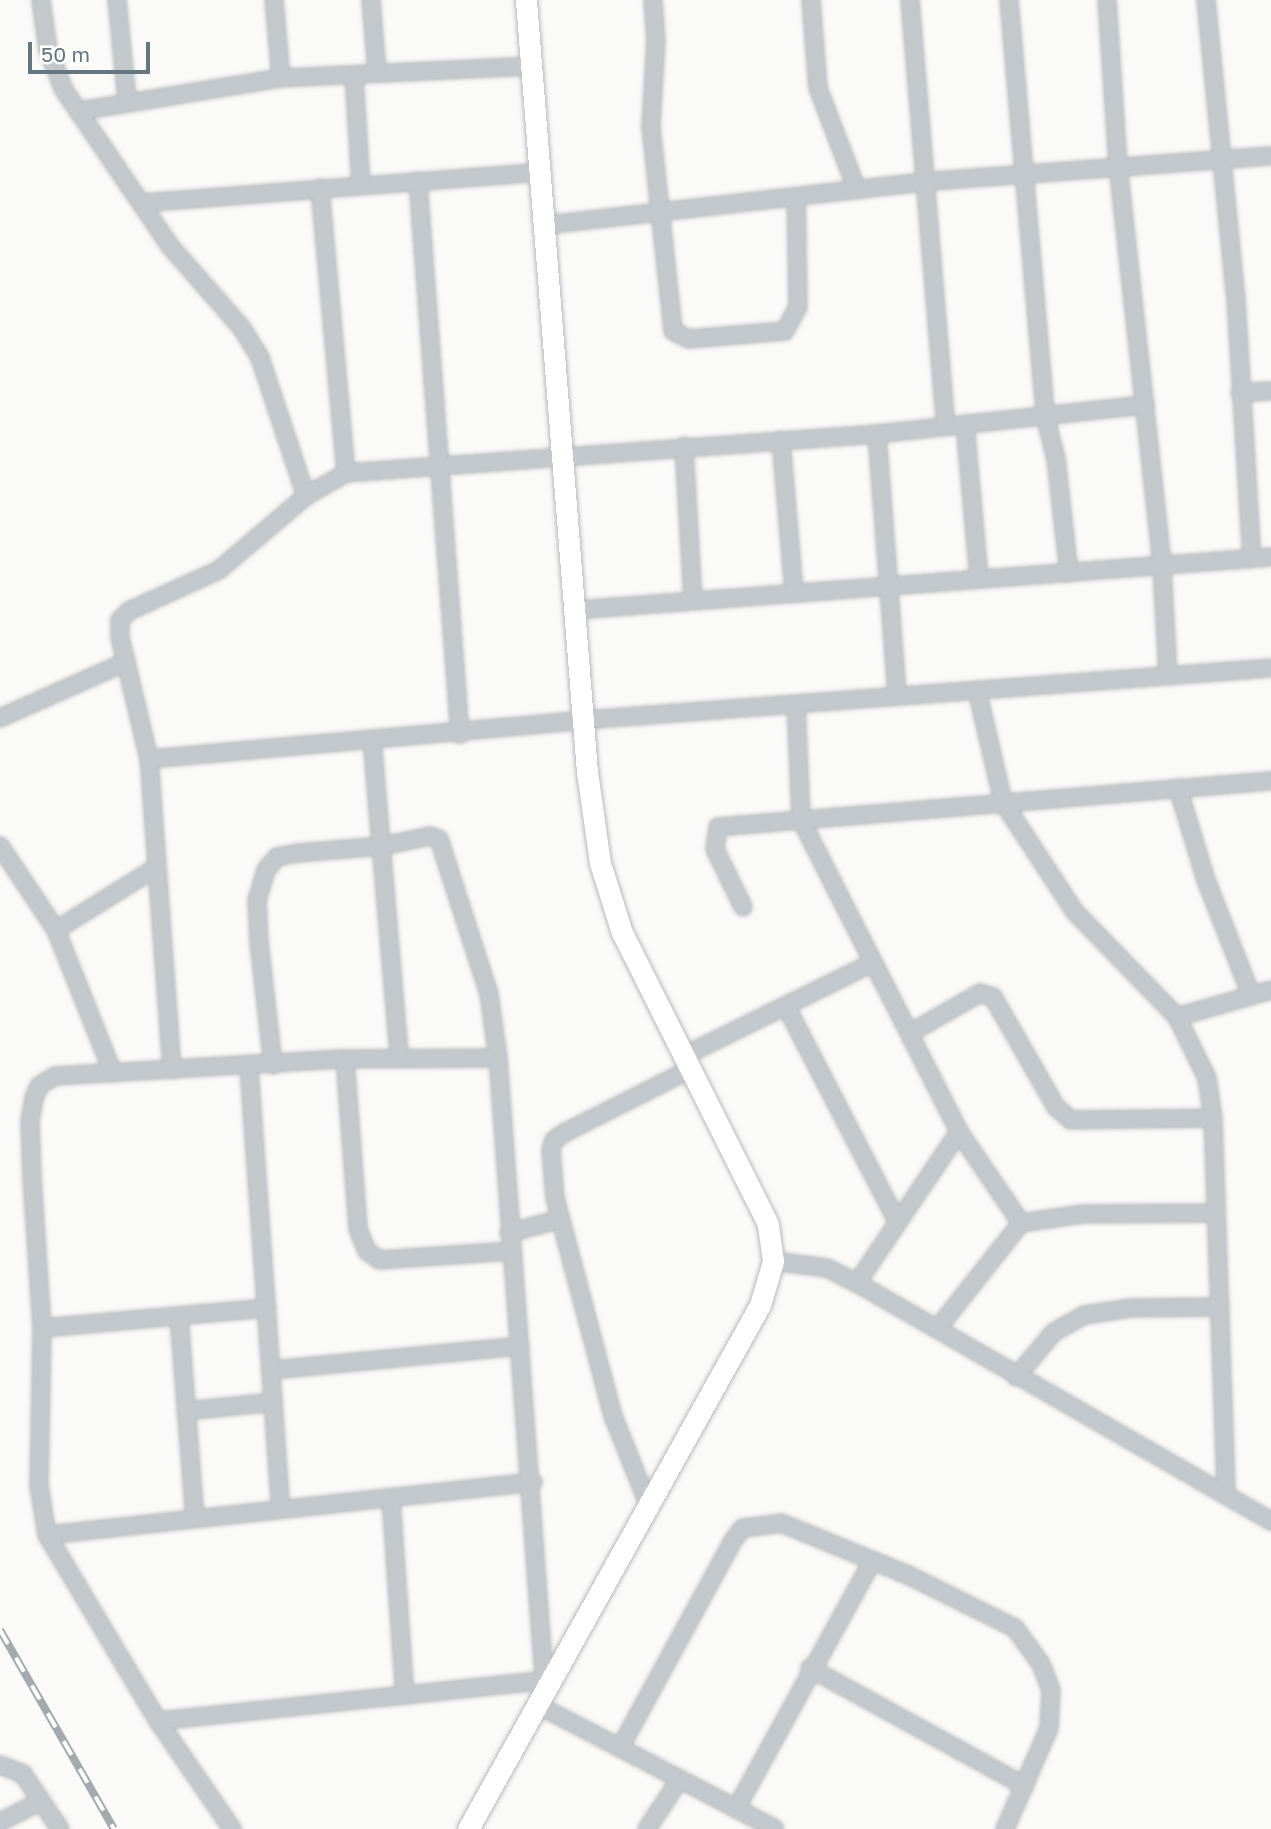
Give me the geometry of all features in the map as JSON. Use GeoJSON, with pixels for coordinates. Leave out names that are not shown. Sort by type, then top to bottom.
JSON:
{"type":"FeatureCollection","features":[{"type":"Feature","properties":{"kind":"main road"},"geometry":{"type":"LineString","coordinates":[[468,1829],[760,1305],[774,1261],[768,1224],[686,1064],[610,900],[592,818],[526,0]]}},
{"type":"Feature","properties":{"kind":"street"},"geometry":{"type":"LineString","coordinates":[[41,0],[48,50],[64,90],[170,246],[241,327],[260,358],[306,496]]}},
{"type":"Feature","properties":{"kind":"street"},"geometry":{"type":"LineString","coordinates":[[117,0],[127,101]]}},
{"type":"Feature","properties":{"kind":"street"},"geometry":{"type":"LineString","coordinates":[[274,0],[281,78]]}},
{"type":"Feature","properties":{"kind":"street"},"geometry":{"type":"LineString","coordinates":[[371,0],[377,74]]}},
{"type":"Feature","properties":{"kind":"street"},"geometry":{"type":"LineString","coordinates":[[653,0],[656,39],[651,127],[657,215],[673,331],[688,339],[785,331],[798,306],[796,197]]}},
{"type":"Feature","properties":{"kind":"street"},"geometry":{"type":"LineString","coordinates":[[811,0],[818,88],[857,190]]}},
{"type":"Feature","properties":{"kind":"street"},"geometry":{"type":"LineString","coordinates":[[910,0],[922,182],[946,425]]}},
{"type":"Feature","properties":{"kind":"street"},"geometry":{"type":"LineString","coordinates":[[1009,0],[1045,415],[1056,459],[1069,573]]}},
{"type":"Feature","properties":{"kind":"street"},"geometry":{"type":"LineString","coordinates":[[1107,0],[1118,165],[1162,566],[1168,676]]}},
{"type":"Feature","properties":{"kind":"street"},"geometry":{"type":"LineString","coordinates":[[1206,0],[1224,157],[1252,558]]}},
{"type":"Feature","properties":{"kind":"street"},"geometry":{"type":"LineString","coordinates":[[79,111],[127,101],[281,78],[531,66]]}},
{"type":"Feature","properties":{"kind":"street"},"geometry":{"type":"LineString","coordinates":[[354,75],[361,185]]}},
{"type":"Feature","properties":{"kind":"street"},"geometry":{"type":"LineString","coordinates":[[546,225],[657,215],[922,182],[1224,157],[1271,156]]}},
{"type":"Feature","properties":{"kind":"street"},"geometry":{"type":"LineString","coordinates":[[141,203],[541,172]]}},
{"type":"Feature","properties":{"kind":"street"},"geometry":{"type":"LineString","coordinates":[[418,181],[436,465],[460,734]]}},
{"type":"Feature","properties":{"kind":"street"},"geometry":{"type":"LineString","coordinates":[[320,188],[346,473]]}},
{"type":"Feature","properties":{"kind":"street"},"geometry":{"type":"LineString","coordinates":[[1240,393],[1271,391]]}},
{"type":"Feature","properties":{"kind":"street"},"geometry":{"type":"LineString","coordinates":[[172,1070],[149,759],[126,662],[120,620],[129,611],[219,570],[306,496],[346,473],[563,454],[877,434],[1144,405]]}},
{"type":"Feature","properties":{"kind":"street"},"geometry":{"type":"LineString","coordinates":[[965,424],[979,579]]}},
{"type":"Feature","properties":{"kind":"street"},"geometry":{"type":"LineString","coordinates":[[877,434],[897,696]]}},
{"type":"Feature","properties":{"kind":"street"},"geometry":{"type":"LineString","coordinates":[[781,440],[794,593]]}},
{"type":"Feature","properties":{"kind":"street"},"geometry":{"type":"LineString","coordinates":[[684,446],[693,601]]}},
{"type":"Feature","properties":{"kind":"street"},"geometry":{"type":"LineString","coordinates":[[576,610],[1271,557]]}},
{"type":"Feature","properties":{"kind":"street"},"geometry":{"type":"LineString","coordinates":[[0,718],[126,662]]}},
{"type":"Feature","properties":{"kind":"street"},"geometry":{"type":"LineString","coordinates":[[149,759],[460,734],[583,720],[1271,668]]}},
{"type":"Feature","properties":{"kind":"street"},"geometry":{"type":"LineString","coordinates":[[976,690],[1003,802],[1075,912],[1177,1017],[1207,1078],[1213,1118],[1226,1493]]}},
{"type":"Feature","properties":{"kind":"street"},"geometry":{"type":"LineString","coordinates":[[796,704],[801,820],[959,1132],[1021,1223]]}},
{"type":"Feature","properties":{"kind":"street"},"geometry":{"type":"LineString","coordinates":[[372,739],[399,1057]]}},
{"type":"Feature","properties":{"kind":"street"},"geometry":{"type":"LineString","coordinates":[[743,907],[715,849],[718,827],[1271,781]]}},
{"type":"Feature","properties":{"kind":"street"},"geometry":{"type":"LineString","coordinates":[[1178,788],[1206,880],[1251,995]]}},
{"type":"Feature","properties":{"kind":"street"},"geometry":{"type":"LineString","coordinates":[[272,1065],[258,942],[257,900],[266,870],[276,858],[383,846],[430,836],[439,839],[446,852],[489,994],[498,1058],[509,1233],[533,1482],[543,1693]]}},
{"type":"Feature","properties":{"kind":"street"},"geometry":{"type":"LineString","coordinates":[[0,846],[56,930],[113,1073]]}},
{"type":"Feature","properties":{"kind":"street"},"geometry":{"type":"LineString","coordinates":[[56,930],[157,867]]}},
{"type":"Feature","properties":{"kind":"street"},"geometry":{"type":"LineString","coordinates":[[649,1506],[613,1416],[560,1219],[551,1170],[554,1140],[686,1064],[872,963]]}},
{"type":"Feature","properties":{"kind":"street"},"geometry":{"type":"LineString","coordinates":[[1177,1017],[1271,990]]}},
{"type":"Feature","properties":{"kind":"street"},"geometry":{"type":"LineString","coordinates":[[910,1033],[980,993],[993,996],[1056,1107],[1071,1119],[1213,1118]]}},
{"type":"Feature","properties":{"kind":"street"},"geometry":{"type":"LineString","coordinates":[[787,1008],[896,1220]]}},
{"type":"Feature","properties":{"kind":"street"},"geometry":{"type":"LineString","coordinates":[[232,1829],[158,1721],[47,1535],[39,1486],[42,1328],[31,1156],[34,1098],[39,1086],[55,1076],[249,1067],[345,1059],[498,1058]]}},
{"type":"Feature","properties":{"kind":"street"},"geometry":{"type":"LineString","coordinates":[[345,1059],[358,1229],[367,1251],[380,1261],[511,1251]]}},
{"type":"Feature","properties":{"kind":"street"},"geometry":{"type":"LineString","coordinates":[[249,1067],[281,1509]]}},
{"type":"Feature","properties":{"kind":"street"},"geometry":{"type":"LineString","coordinates":[[857,1283],[896,1220],[959,1132]]}},
{"type":"Feature","properties":{"kind":"street"},"geometry":{"type":"LineString","coordinates":[[938,1328],[1021,1223],[1083,1214],[1216,1213]]}},
{"type":"Feature","properties":{"kind":"street"},"geometry":{"type":"LineString","coordinates":[[509,1233],[560,1219]]}},
{"type":"Feature","properties":{"kind":"street"},"geometry":{"type":"LineString","coordinates":[[774,1261],[827,1268],[857,1283],[938,1328],[1016,1377],[1226,1493],[1271,1521]]}},
{"type":"Feature","properties":{"kind":"street"},"geometry":{"type":"LineString","coordinates":[[1016,1377],[1054,1332],[1085,1315],[1131,1308],[1220,1307]]}},
{"type":"Feature","properties":{"kind":"street"},"geometry":{"type":"LineString","coordinates":[[42,1328],[267,1308]]}},
{"type":"Feature","properties":{"kind":"street"},"geometry":{"type":"LineString","coordinates":[[179,1316],[195,1518]]}},
{"type":"Feature","properties":{"kind":"street"},"geometry":{"type":"LineString","coordinates":[[272,1370],[520,1346]]}},
{"type":"Feature","properties":{"kind":"street"},"geometry":{"type":"LineString","coordinates":[[186,1411],[274,1402]]}},
{"type":"Feature","properties":{"kind":"street"},"geometry":{"type":"LineString","coordinates":[[47,1535],[533,1482]]}},
{"type":"Feature","properties":{"kind":"street"},"geometry":{"type":"LineString","coordinates":[[391,1498],[405,1696]]}},
{"type":"Feature","properties":{"kind":"street"},"geometry":{"type":"LineString","coordinates":[[620,1748],[743,1528],[781,1522],[1015,1628],[1041,1664],[1051,1690],[1049,1728],[1005,1829]]}},
{"type":"Feature","properties":{"kind":"street"},"geometry":{"type":"LineString","coordinates":[[736,1809],[810,1668],[872,1562]]}},
{"type":"Feature","properties":{"kind":"street"},"geometry":{"type":"LineString","coordinates":[[810,1668],[1025,1786]]}},
{"type":"Feature","properties":{"kind":"street"},"geometry":{"type":"LineString","coordinates":[[158,1721],[405,1696],[543,1693],[620,1748],[775,1829]]}},
{"type":"Feature","properties":{"kind":"street"},"geometry":{"type":"LineString","coordinates":[[0,1765],[23,1774],[60,1829]]}},
{"type":"Feature","properties":{"kind":"street"},"geometry":{"type":"LineString","coordinates":[[648,1829],[680,1779]]}},
{"type":"Feature","properties":{"kind":"street"},"geometry":{"type":"LineString","coordinates":[[0,1822],[41,1801]]}},
{"type":"Feature","properties":{"kind":"railway"},"geometry":{"type":"LineString","coordinates":[[0,1630],[114,1829]]}}]}
